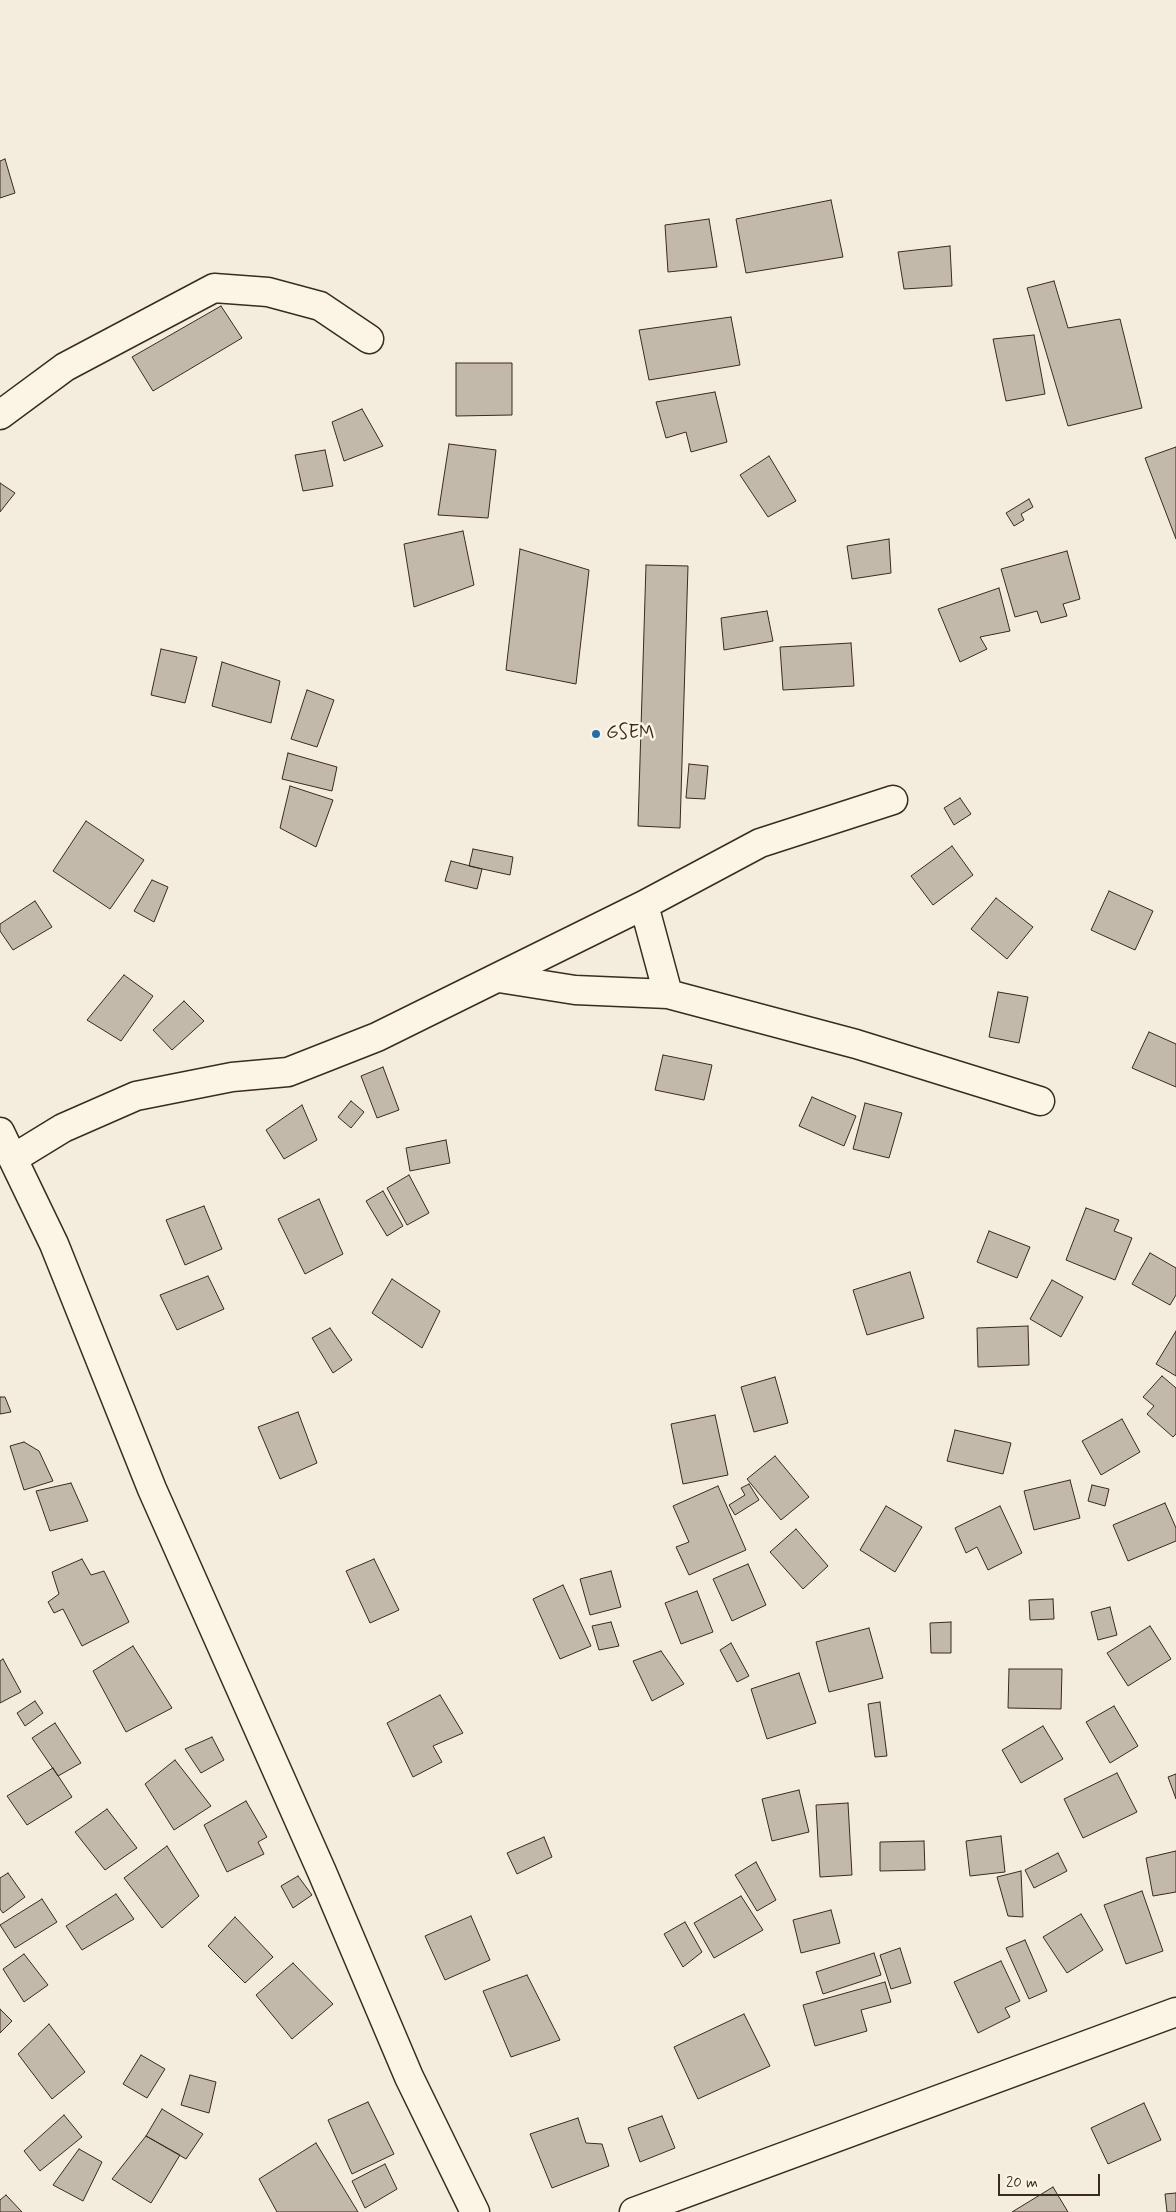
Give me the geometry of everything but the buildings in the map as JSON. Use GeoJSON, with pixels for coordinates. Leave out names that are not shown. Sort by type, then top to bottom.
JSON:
{"type":"FeatureCollection","features":[{"type":"Feature","properties":{"kind":"street"},"geometry":{"type":"LineString","coordinates":[[0,415],[65,367],[214,288],[268,292],[320,306],[369,339]]}},
{"type":"Feature","properties":{"kind":"street"},"geometry":{"type":"LineString","coordinates":[[14,1158],[63,1128],[136,1096],[232,1077],[288,1072],[377,1037],[644,905],[760,843],[893,800]]}},
{"type":"Feature","properties":{"kind":"street"},"geometry":{"type":"LineString","coordinates":[[644,905],[668,994]]}},
{"type":"Feature","properties":{"kind":"street"},"geometry":{"type":"LineString","coordinates":[[499,978],[575,990],[668,994],[856,1044],[1040,1101]]}},
{"type":"Feature","properties":{"kind":"street"},"geometry":{"type":"LineString","coordinates":[[0,1132],[54,1244],[152,1490],[322,1872],[409,2077],[475,2212]]}},
{"type":"Feature","properties":{"kind":"street"},"geometry":{"type":"LineString","coordinates":[[634,2212],[1176,2012]]}},
{"type":"Feature","properties":{"kind":"place","name":"GSEM"},"geometry":{"type":"Point","coordinates":[596,734]}}]}
